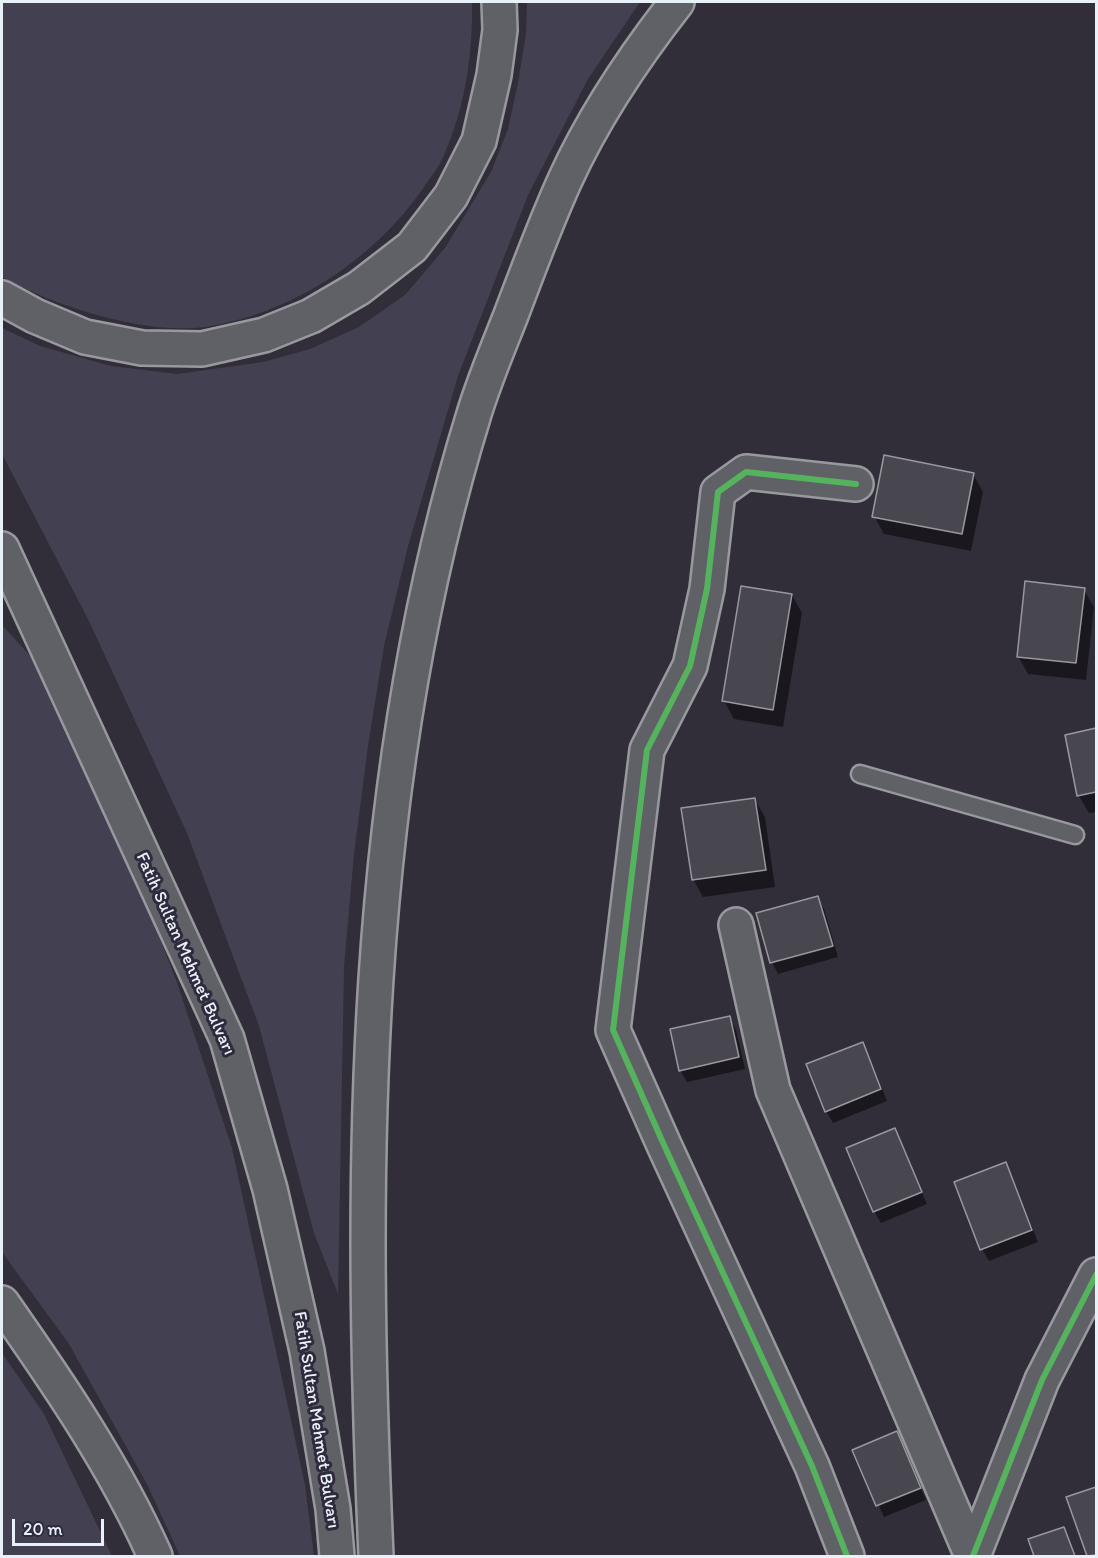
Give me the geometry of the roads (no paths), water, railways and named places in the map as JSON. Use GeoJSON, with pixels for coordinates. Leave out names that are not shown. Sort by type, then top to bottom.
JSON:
{"type":"FeatureCollection","features":[{"type":"Feature","properties":{"kind":"main road"},"geometry":{"type":"LineString","coordinates":[[2,298],[35,316],[85,337],[142,348],[202,350],[264,335],[311,316],[359,288],[412,247],[451,196],[479,141],[494,75],[500,30],[499,2]]}},
{"type":"Feature","properties":{"kind":"main road"},"geometry":{"type":"LineString","coordinates":[[376,1557],[369,1394],[367,1220],[374,1032],[382,900],[415,657],[439,544],[474,412],[520,291],[566,178],[607,100],[677,2]]}},
{"type":"Feature","properties":{"kind":"main road"},"geometry":{"type":"LineString","coordinates":[[847,1557],[812,1466],[613,1030],[647,750],[690,666],[707,589],[718,492],[746,472],[856,484]]}},
{"type":"Feature","properties":{"kind":"main road","name":"Fatih Sultan Mehmet Bulvarı"},"geometry":{"type":"LineString","coordinates":[[2,549],[227,1039],[270,1189],[307,1351],[333,1509],[337,1557]]}},
{"type":"Feature","properties":{"kind":"main road"},"geometry":{"type":"LineString","coordinates":[[736,925],[773,1090],[973,1557]]}},
{"type":"Feature","properties":{"kind":"main road"},"geometry":{"type":"LineString","coordinates":[[973,1557],[1042,1380],[1096,1275]]}},
{"type":"Feature","properties":{"kind":"main road"},"geometry":{"type":"LineString","coordinates":[[2,1303],[48,1369],[97,1448],[143,1528],[155,1557]]}},
{"type":"Feature","properties":{"kind":"lane"},"geometry":{"type":"LineString","coordinates":[[860,774],[1075,835]]}}]}
